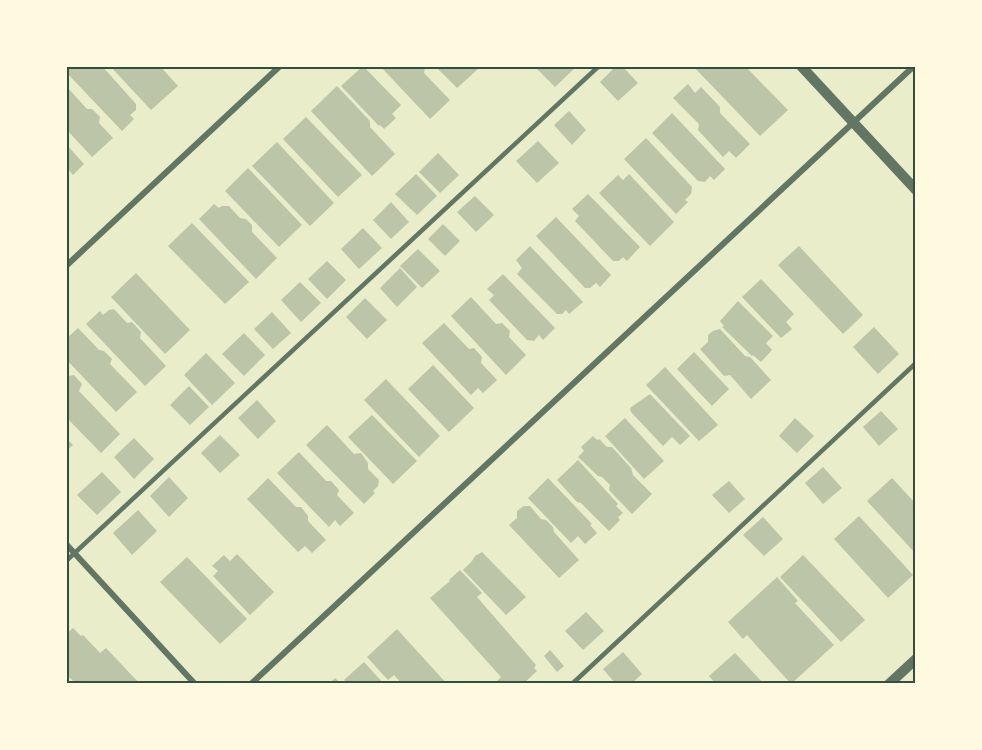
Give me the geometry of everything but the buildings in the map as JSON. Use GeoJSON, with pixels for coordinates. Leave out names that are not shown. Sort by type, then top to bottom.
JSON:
{"type":"FeatureCollection","features":[{"type":"Feature","properties":{"kind":"street"},"geometry":{"type":"LineString","coordinates":[[66,266],[280,66]]}},
{"type":"Feature","properties":{"kind":"street"},"geometry":{"type":"LineString","coordinates":[[801,66],[916,190]]}},
{"type":"Feature","properties":{"kind":"street"},"geometry":{"type":"LineString","coordinates":[[251,684],[914,66]]}},
{"type":"Feature","properties":{"kind":"street"},"geometry":{"type":"LineString","coordinates":[[66,544],[195,684]]}},
{"type":"Feature","properties":{"kind":"street"},"geometry":{"type":"LineString","coordinates":[[889,684],[916,659]]}},
{"type":"Feature","properties":{"kind":"lane"},"geometry":{"type":"LineString","coordinates":[[66,561],[599,66]]}},
{"type":"Feature","properties":{"kind":"lane"},"geometry":{"type":"LineString","coordinates":[[572,684],[916,363]]}}]}
